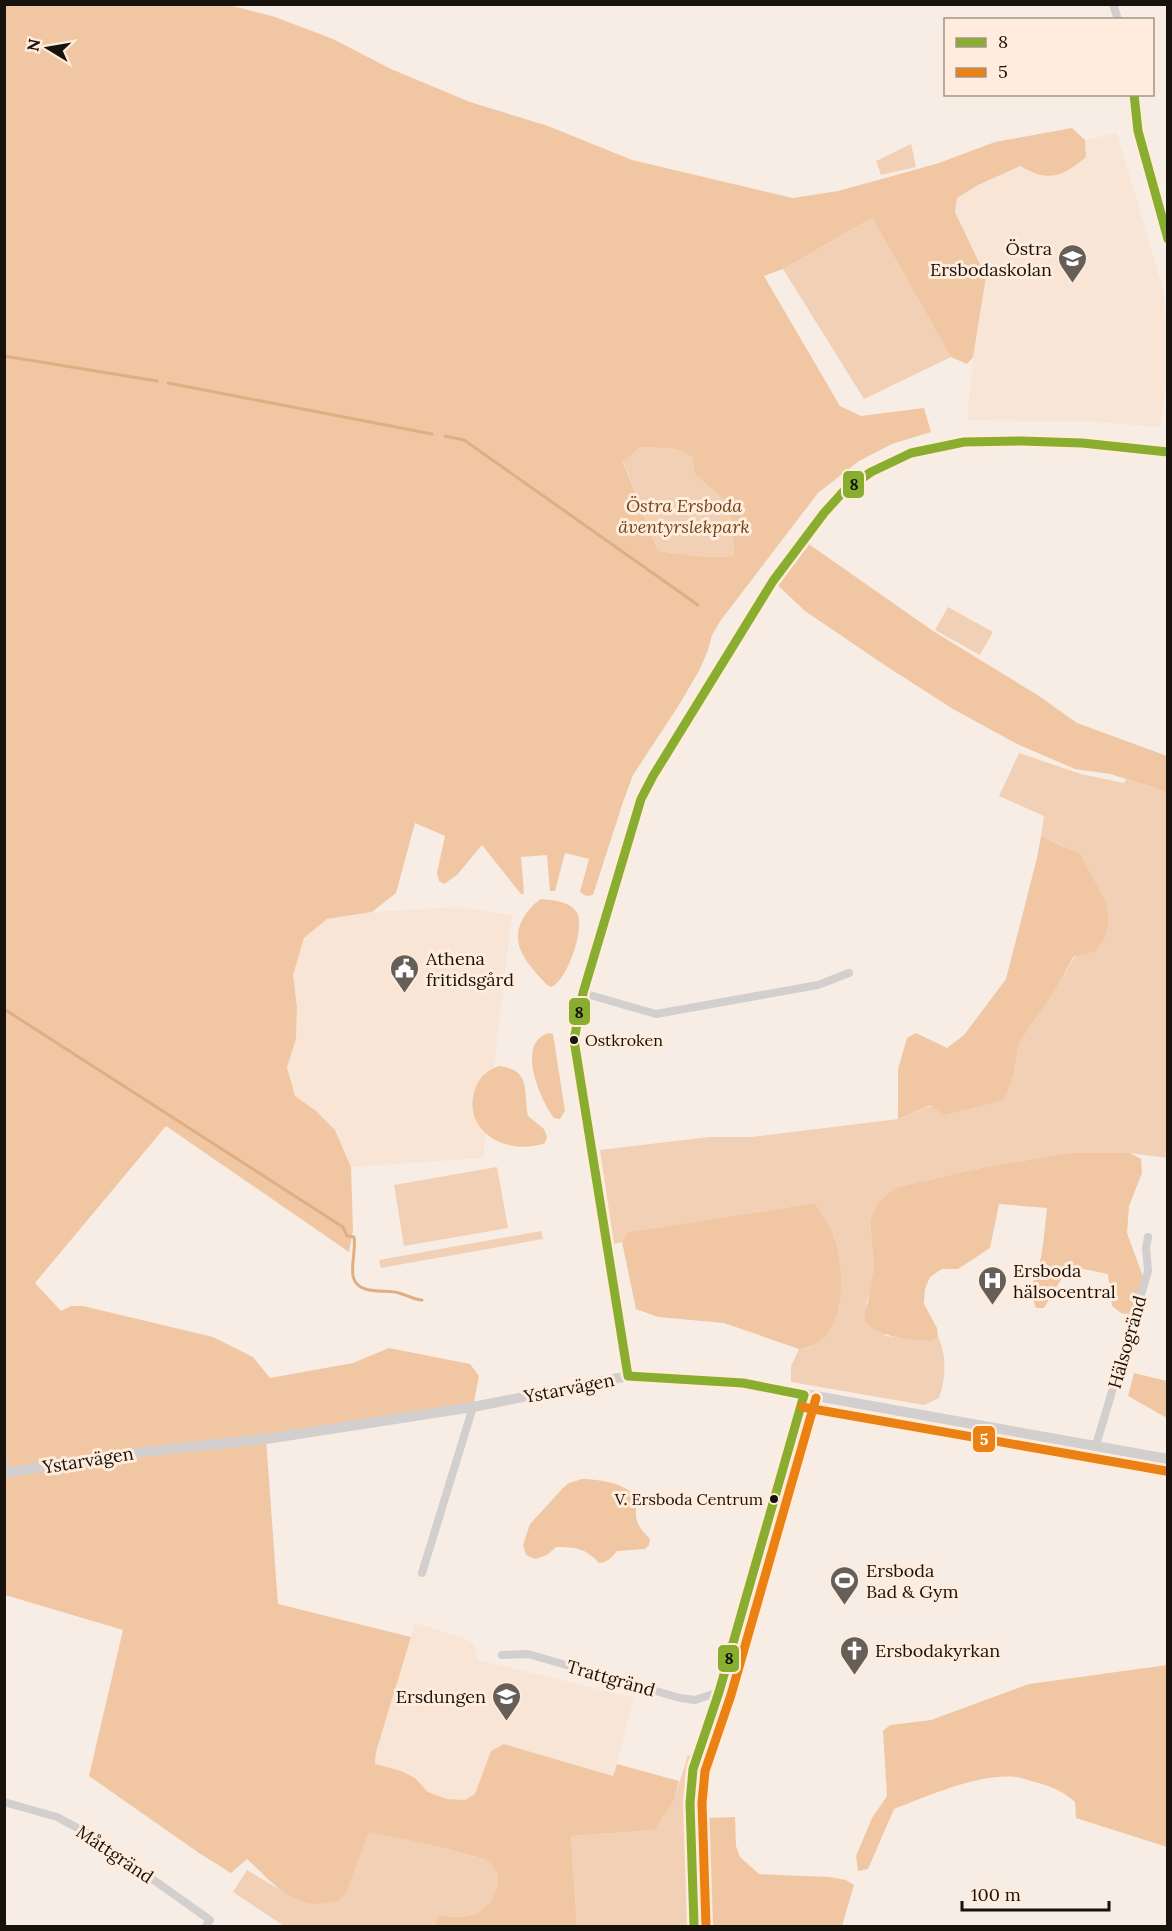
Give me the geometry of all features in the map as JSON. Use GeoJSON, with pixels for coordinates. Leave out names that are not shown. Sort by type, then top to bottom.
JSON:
{"type":"FeatureCollection","features":[{"type":"Feature","properties":{"kind":"street"},"geometry":{"type":"LineString","coordinates":[[1134,96],[1138,131],[1167,241]]}},
{"type":"Feature","properties":{"kind":"street"},"geometry":{"type":"LineString","coordinates":[[628,1376],[574,1048],[576,1023],[583,993],[641,799],[653,776],[773,581],[824,513],[843,492],[871,472],[911,453],[964,442],[1082,443],[1167,452]]}},
{"type":"Feature","properties":{"kind":"street"},"geometry":{"type":"LineString","coordinates":[[583,993],[656,1014],[818,985],[849,973]]}},
{"type":"Feature","properties":{"kind":"street","name":"Hälsogränd"},"geometry":{"type":"LineString","coordinates":[[1096,1445],[1148,1271],[1146,1248],[1148,1237]]}},
{"type":"Feature","properties":{"kind":"street","name":"Ystarvägen"},"geometry":{"type":"LineString","coordinates":[[5,1473],[144,1452],[266,1439],[473,1407],[628,1376],[743,1383],[1167,1459]]}},
{"type":"Feature","properties":{"kind":"street"},"geometry":{"type":"LineString","coordinates":[[694,1926],[691,1792],[693,1769],[719,1692],[804,1395]]}},
{"type":"Feature","properties":{"kind":"street"},"geometry":{"type":"LineString","coordinates":[[422,1573],[473,1407]]}},
{"type":"Feature","properties":{"kind":"street"},"geometry":{"type":"LineString","coordinates":[[4,1461],[5,1473]]}},
{"type":"Feature","properties":{"kind":"street","name":"Trattgränd"},"geometry":{"type":"LineString","coordinates":[[502,1655],[528,1654],[680,1698],[695,1700],[719,1692]]}},
{"type":"Feature","properties":{"kind":"street","name":"Måttgränd"},"geometry":{"type":"LineString","coordinates":[[4,1802],[57,1817],[89,1834],[210,1920],[206,1926]]}},
{"type":"Feature","properties":{"kind":"shaded area"},"geometry":{"type":"Polygon","coordinates":[[[225,4],[275,17],[333,39],[391,69],[470,102],[548,126],[632,160],[793,198],[838,191],[889,177],[939,163],[995,142],[1072,128],[1085,140],[1086,157],[1069,170],[1047,176],[1020,166],[978,185],[957,198],[955,212],[986,277],[973,357],[967,364],[951,357],[872,218],[783,269],[764,276],[840,406],[861,416],[924,408],[931,432],[892,444],[859,461],[818,493],[721,620],[712,635],[700,669],[633,775],[593,895],[586,896],[580,892],[589,859],[565,853],[555,891],[550,891],[547,855],[521,857],[524,894],[521,894],[482,845],[457,875],[444,884],[439,881],[437,873],[445,836],[415,823],[396,893],[372,912],[327,919],[304,938],[293,975],[297,1007],[296,1039],[287,1067],[295,1096],[316,1111],[335,1130],[351,1167],[353,1230],[349,1252],[166,1126],[35,1283],[61,1311],[71,1306],[83,1306],[213,1337],[253,1357],[270,1378],[353,1363],[389,1348],[470,1364],[479,1376],[473,1407],[266,1439],[278,1604],[411,1637],[376,1752],[375,1764],[401,1771],[415,1778],[428,1792],[447,1799],[465,1800],[475,1794],[491,1751],[504,1744],[613,1776],[617,1764],[679,1781],[674,1800],[655,1830],[571,1836],[577,1926],[435,1926],[438,1915],[456,1917],[470,1915],[487,1905],[496,1892],[498,1884],[495,1869],[488,1861],[480,1858],[369,1832],[347,1891],[338,1901],[314,1904],[294,1898],[277,1887],[247,1859],[231,1873],[89,1776],[123,1630],[5,1595],[4,5],[225,4]],[[640,447],[623,462],[658,551],[707,557],[734,556],[730,504],[695,474],[693,458],[676,449],[640,447]]]}},
{"type":"Feature","properties":{"kind":"shaded area","name":"Östra Ersbodaskolan"},"geometry":{"type":"Polygon","coordinates":[[[1117,133],[1164,292],[1168,361],[1163,411],[1159,427],[1099,422],[967,420],[973,357],[986,277],[955,212],[957,198],[1020,165],[1035,174],[1086,157],[1085,140],[1117,133]]]}},
{"type":"Feature","properties":{"kind":"shaded area"},"geometry":{"type":"Polygon","coordinates":[[[803,540],[933,631],[1039,696],[1077,723],[1167,756],[1167,793],[1110,774],[1075,769],[1017,744],[953,709],[805,611],[773,581],[803,540]]]}},
{"type":"Feature","properties":{"kind":"shaded area"},"geometry":{"type":"Polygon","coordinates":[[[1041,836],[1080,854],[1106,902],[1109,922],[1104,940],[1094,952],[1074,956],[1056,989],[1019,1043],[1014,1072],[1004,1100],[943,1115],[931,1105],[898,1119],[898,1069],[907,1038],[916,1033],[947,1048],[964,1035],[1006,979],[1041,836]]]}},
{"type":"Feature","properties":{"kind":"shaded area"},"geometry":{"type":"Polygon","coordinates":[[[541,899],[569,905],[576,911],[579,918],[574,952],[563,975],[551,987],[527,961],[518,938],[521,923],[529,909],[541,899]]]}},
{"type":"Feature","properties":{"kind":"shaded area"},"geometry":{"type":"Polygon","coordinates":[[[457,907],[512,915],[483,1158],[351,1167],[335,1130],[316,1111],[295,1096],[287,1067],[296,1039],[297,1007],[293,975],[304,938],[327,919],[372,912],[457,907]]]}},
{"type":"Feature","properties":{"kind":"shaded area"},"geometry":{"type":"Polygon","coordinates":[[[549,1033],[553,1034],[565,1111],[560,1119],[554,1118],[548,1110],[537,1086],[532,1059],[533,1048],[539,1038],[549,1033]]]}},
{"type":"Feature","properties":{"kind":"shaded area"},"geometry":{"type":"Polygon","coordinates":[[[499,1066],[510,1068],[521,1077],[524,1083],[528,1116],[544,1129],[547,1137],[545,1143],[516,1146],[502,1143],[490,1137],[481,1128],[474,1116],[473,1103],[476,1087],[485,1074],[499,1066]]]}},
{"type":"Feature","properties":{"kind":"shaded area"},"geometry":{"type":"Polygon","coordinates":[[[1068,1153],[1130,1153],[1141,1159],[1142,1173],[1129,1206],[1127,1233],[1145,1282],[1135,1315],[1121,1313],[1112,1306],[1108,1274],[1069,1266],[1044,1308],[1036,1308],[1032,1287],[1041,1257],[1047,1208],[999,1204],[990,1248],[958,1269],[942,1269],[930,1277],[925,1289],[924,1304],[937,1328],[938,1337],[932,1341],[896,1337],[871,1327],[864,1321],[874,1270],[870,1220],[877,1204],[894,1188],[975,1169],[1068,1153]]]}},
{"type":"Feature","properties":{"kind":"shaded area"},"geometry":{"type":"Polygon","coordinates":[[[815,1203],[829,1225],[835,1240],[841,1288],[835,1321],[827,1334],[815,1344],[799,1349],[724,1323],[658,1317],[636,1309],[622,1242],[628,1232],[815,1203]]]}},
{"type":"Feature","properties":{"kind":"shaded area"},"geometry":{"type":"Polygon","coordinates":[[[1134,1373],[1167,1381],[1167,1418],[1128,1396],[1134,1373]]]}},
{"type":"Feature","properties":{"kind":"shaded area"},"geometry":{"type":"Polygon","coordinates":[[[582,1479],[613,1483],[634,1495],[637,1501],[638,1523],[650,1539],[649,1545],[645,1549],[617,1551],[602,1563],[585,1551],[569,1547],[556,1547],[547,1555],[535,1559],[526,1555],[523,1545],[530,1524],[563,1488],[569,1483],[582,1479]]]}},
{"type":"Feature","properties":{"kind":"shaded area","name":"Ersdungen"},"geometry":{"type":"Polygon","coordinates":[[[415,1623],[473,1643],[479,1660],[634,1698],[613,1776],[504,1744],[491,1751],[475,1794],[465,1800],[447,1799],[428,1792],[415,1778],[375,1765],[376,1752],[415,1623]]]}},
{"type":"Feature","properties":{"kind":"shaded area"},"geometry":{"type":"Polygon","coordinates":[[[1167,1665],[1167,1847],[1076,1818],[1075,1802],[1053,1788],[1019,1777],[986,1778],[938,1792],[894,1809],[868,1869],[858,1871],[856,1856],[872,1818],[887,1796],[883,1731],[890,1725],[931,1720],[1029,1684],[1167,1665]]]}},
{"type":"Feature","properties":{"kind":"shaded area"},"geometry":{"type":"Polygon","coordinates":[[[735,1817],[736,1846],[740,1857],[759,1874],[829,1877],[846,1880],[854,1885],[842,1926],[708,1926],[705,1818],[735,1817]]]}},
{"type":"Feature","properties":{"kind":"green space"},"geometry":{"type":"Polygon","coordinates":[[[911,144],[916,167],[881,175],[876,161],[911,144]]]}},
{"type":"Feature","properties":{"kind":"green space"},"geometry":{"type":"Polygon","coordinates":[[[872,218],[951,357],[864,399],[783,269],[872,218]]]}},
{"type":"Feature","properties":{"kind":"green space","name":"Östra Ersboda äventyrslekpark"},"geometry":{"type":"Polygon","coordinates":[[[640,447],[676,449],[693,458],[730,504],[734,556],[707,557],[658,551],[623,461],[640,447]]]}},
{"type":"Feature","properties":{"kind":"green space"},"geometry":{"type":"Polygon","coordinates":[[[948,607],[993,632],[980,655],[935,630],[948,607]]]}},
{"type":"Feature","properties":{"kind":"green space"},"geometry":{"type":"Polygon","coordinates":[[[1019,753],[1081,774],[1124,783],[1126,779],[1167,793],[1167,1158],[1130,1153],[1068,1153],[975,1169],[894,1188],[877,1204],[870,1220],[874,1270],[872,1287],[866,1304],[886,1336],[932,1341],[938,1337],[945,1367],[939,1398],[924,1405],[791,1382],[791,1366],[799,1349],[810,1347],[835,1239],[815,1203],[628,1232],[622,1242],[614,1244],[600,1150],[709,1137],[752,1137],[898,1119],[1014,1072],[1019,1043],[1056,989],[1075,956],[1064,846],[1041,836],[1044,816],[999,796],[1019,753]]]}},
{"type":"Feature","properties":{"kind":"green space"},"geometry":{"type":"Polygon","coordinates":[[[497,1167],[508,1228],[404,1246],[394,1185],[497,1167]]]}},
{"type":"Feature","properties":{"kind":"green space"},"geometry":{"type":"Polygon","coordinates":[[[541,1231],[543,1239],[381,1268],[379,1260],[541,1231]]]}},
{"type":"Feature","properties":{"kind":"green space"},"geometry":{"type":"Polygon","coordinates":[[[688,1755],[709,1767],[705,1818],[708,1926],[577,1926],[571,1836],[655,1830],[674,1800],[688,1755]]]}},
{"type":"Feature","properties":{"kind":"green space"},"geometry":{"type":"Polygon","coordinates":[[[369,1831],[443,1848],[490,1862],[498,1876],[498,1884],[492,1899],[474,1914],[452,1917],[438,1915],[435,1926],[284,1926],[233,1892],[247,1870],[299,1901],[347,1891],[369,1831]]]}},
{"type":"Feature","properties":{"kind":"waterway"},"geometry":{"type":"LineString","coordinates":[[4,356],[157,381]]}},
{"type":"Feature","properties":{"kind":"waterway"},"geometry":{"type":"LineString","coordinates":[[168,383],[432,434]]}},
{"type":"Feature","properties":{"kind":"waterway"},"geometry":{"type":"LineString","coordinates":[[445,436],[464,440],[698,605]]}},
{"type":"Feature","properties":{"kind":"waterway"},"geometry":{"type":"LineString","coordinates":[[4,1009],[343,1227],[347,1236],[354,1237],[353,1276],[360,1287],[399,1293],[422,1300]]}},
{"type":"Feature","properties":{"kind":"transit line","name":"8"},"geometry":{"type":"LineString","coordinates":[[1134,96],[1138,131],[1168,239]]}},
{"type":"Feature","properties":{"kind":"transit line","name":"8"},"geometry":{"type":"LineString","coordinates":[[628,1376],[574,1040],[583,993],[641,799],[653,776],[773,581],[824,513],[843,492],[871,472],[911,453],[964,442],[1082,443],[1168,452]]}},
{"type":"Feature","properties":{"kind":"transit line","name":"8"},"geometry":{"type":"LineString","coordinates":[[628,1376],[743,1383],[804,1395]]}},
{"type":"Feature","properties":{"kind":"transit line","name":"8"},"geometry":{"type":"LineString","coordinates":[[694,1926],[690,1803],[693,1769],[719,1692],[804,1395]]}},
{"type":"Feature","properties":{"kind":"transit line","name":"5"},"geometry":{"type":"LineString","coordinates":[[706,1926],[702,1803],[705,1771],[731,1695],[816,1398]]}},
{"type":"Feature","properties":{"kind":"transit line","name":"5"},"geometry":{"type":"LineString","coordinates":[[802,1407],[1166,1471]]}},
{"type":"Feature","properties":{"kind":"place","name":"Östra Ersbodaskolan"},"geometry":{"type":"Point","coordinates":[1073,284]}},
{"type":"Feature","properties":{"kind":"place","name":"Athena fritidsgård"},"geometry":{"type":"Point","coordinates":[405,994]}},
{"type":"Feature","properties":{"kind":"place","name":"Ostkroken"},"geometry":{"type":"Point","coordinates":[574,1040]}},
{"type":"Feature","properties":{"kind":"place","name":"Ersboda hälsocentral"},"geometry":{"type":"Point","coordinates":[992,1306]}},
{"type":"Feature","properties":{"kind":"place","name":"V. Ersboda Centrum"},"geometry":{"type":"Point","coordinates":[774,1499]}},
{"type":"Feature","properties":{"kind":"place","name":"Ersboda Bad & Gym"},"geometry":{"type":"Point","coordinates":[845,1606]}},
{"type":"Feature","properties":{"kind":"place","name":"Ersbodakyrkan"},"geometry":{"type":"Point","coordinates":[854,1676]}},
{"type":"Feature","properties":{"kind":"place","name":"Ersdungen"},"geometry":{"type":"Point","coordinates":[507,1722]}}]}
